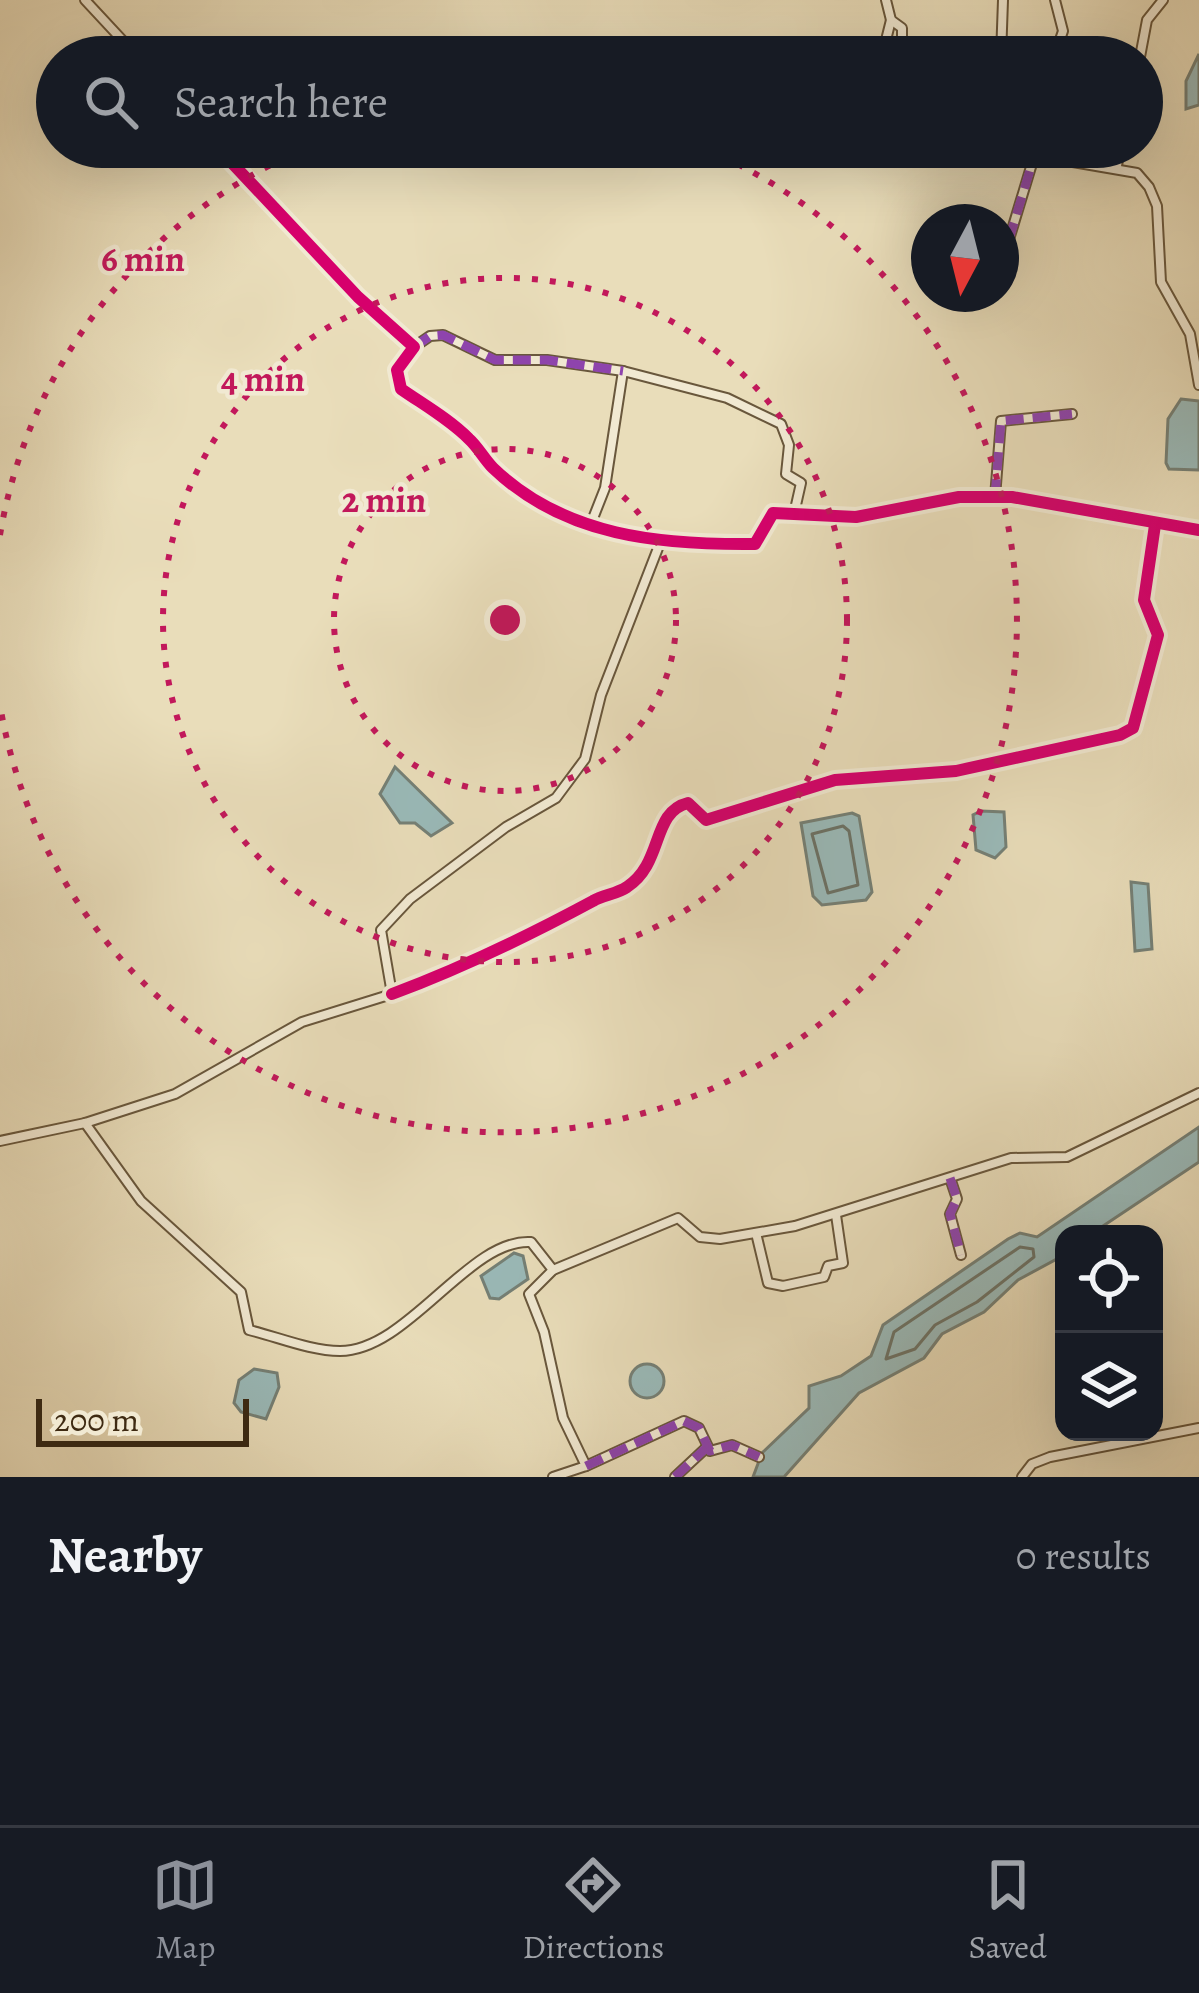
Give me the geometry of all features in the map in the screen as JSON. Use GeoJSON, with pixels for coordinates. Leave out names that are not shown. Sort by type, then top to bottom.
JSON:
{"type":"FeatureCollection","features":[{"type":"Feature","properties":{"kind":"street"},"geometry":{"type":"LineString","coordinates":[[85,0],[118,36]]}},
{"type":"Feature","properties":{"kind":"street"},"geometry":{"type":"LineString","coordinates":[[886,0],[891,20],[887,36]]}},
{"type":"Feature","properties":{"kind":"street"},"geometry":{"type":"LineString","coordinates":[[1002,36],[1004,0]]}},
{"type":"Feature","properties":{"kind":"street"},"geometry":{"type":"LineString","coordinates":[[1055,0],[1061,36]]}},
{"type":"Feature","properties":{"kind":"street"},"geometry":{"type":"LineString","coordinates":[[1144,36],[1147,20],[1163,0]]}},
{"type":"Feature","properties":{"kind":"street"},"geometry":{"type":"LineString","coordinates":[[891,20],[902,28],[902,36]]}},
{"type":"Feature","properties":{"kind":"street"},"geometry":{"type":"LineString","coordinates":[[237,168],[358,297],[414,347]]}},
{"type":"Feature","properties":{"kind":"street"},"geometry":{"type":"LineString","coordinates":[[1019,205],[1030,168]]}},
{"type":"Feature","properties":{"kind":"street"},"geometry":{"type":"LineString","coordinates":[[1123,168],[1137,173],[1157,206],[1162,282],[1190,334],[1199,385]]}},
{"type":"Feature","properties":{"kind":"street"},"geometry":{"type":"LineString","coordinates":[[794,514],[801,483],[786,474],[788,445],[781,424],[727,398],[622,371],[547,360],[495,360],[443,335],[430,336],[414,347],[397,370],[401,389],[459,430],[492,467],[526,492],[590,526],[660,543],[755,544],[773,513],[856,517],[959,496],[995,497],[1199,530]]}},
{"type":"Feature","properties":{"kind":"street"},"geometry":{"type":"LineString","coordinates":[[590,526],[604,488],[622,371]]}},
{"type":"Feature","properties":{"kind":"street"},"geometry":{"type":"LineString","coordinates":[[995,497],[1001,421],[1072,414]]}},
{"type":"Feature","properties":{"kind":"street"},"geometry":{"type":"LineString","coordinates":[[0,1141],[85,1123],[175,1094],[302,1022],[392,994],[540,932],[596,899],[626,888],[656,858],[662,824],[676,806],[688,803],[706,820],[835,780],[956,771],[1133,728],[1158,635],[1144,600],[1155,525]]}},
{"type":"Feature","properties":{"kind":"street"},"geometry":{"type":"LineString","coordinates":[[392,994],[381,930],[410,899],[506,827],[556,798],[585,759],[601,695],[660,543]]}},
{"type":"Feature","properties":{"kind":"street"},"geometry":{"type":"LineString","coordinates":[[582,1471],[563,1418],[544,1332],[529,1301],[529,1294],[553,1270],[678,1218],[700,1237],[756,1234],[836,1215],[1011,1158],[1079,1153],[1199,1093]]}},
{"type":"Feature","properties":{"kind":"street"},"geometry":{"type":"LineString","coordinates":[[85,1123],[141,1201],[241,1292],[249,1330],[339,1351],[362,1348],[397,1328],[463,1272],[518,1243],[531,1242],[553,1270]]}},
{"type":"Feature","properties":{"kind":"street"},"geometry":{"type":"LineString","coordinates":[[950,1178],[957,1199],[951,1208],[952,1226],[961,1255]]}},
{"type":"Feature","properties":{"kind":"street"},"geometry":{"type":"LineString","coordinates":[[756,1234],[768,1283],[799,1283],[824,1276],[828,1266],[843,1262],[836,1215]]}},
{"type":"Feature","properties":{"kind":"street"},"geometry":{"type":"LineString","coordinates":[[553,1477],[582,1471],[684,1421],[699,1428],[706,1448]]}},
{"type":"Feature","properties":{"kind":"street"},"geometry":{"type":"LineString","coordinates":[[1022,1477],[1032,1464],[1050,1456],[1199,1428]]}},
{"type":"Feature","properties":{"kind":"street"},"geometry":{"type":"LineString","coordinates":[[675,1477],[706,1448],[732,1445],[759,1457]]}},
{"type":"Feature","properties":{"kind":"water"},"geometry":{"type":"Polygon","coordinates":[[[1199,54],[1199,105],[1186,109],[1186,81],[1199,54]]]}},
{"type":"Feature","properties":{"kind":"water"},"geometry":{"type":"Polygon","coordinates":[[[1181,399],[1199,401],[1199,470],[1169,469],[1166,463],[1168,419],[1181,399]]]}},
{"type":"Feature","properties":{"kind":"water"},"geometry":{"type":"Polygon","coordinates":[[[395,767],[452,823],[431,836],[415,823],[400,823],[380,794],[395,767]]]}},
{"type":"Feature","properties":{"kind":"water"},"geometry":{"type":"Polygon","coordinates":[[[1004,812],[1006,847],[995,858],[976,850],[973,815],[1004,812]]]}},
{"type":"Feature","properties":{"kind":"water"},"geometry":{"type":"Polygon","coordinates":[[[852,813],[859,816],[872,892],[866,900],[822,905],[813,896],[801,823],[852,813]]]}},
{"type":"Feature","properties":{"kind":"water"},"geometry":{"type":"Polygon","coordinates":[[[1131,882],[1148,884],[1152,949],[1135,951],[1131,882]]]}},
{"type":"Feature","properties":{"kind":"water"},"geometry":{"type":"Polygon","coordinates":[[[1199,1127],[1199,1162],[1104,1225],[1055,1225],[1055,1260],[1018,1280],[984,1312],[942,1334],[924,1358],[859,1393],[784,1477],[753,1477],[762,1453],[809,1408],[809,1386],[841,1376],[871,1356],[883,1325],[1008,1239],[1020,1233],[1037,1237],[1199,1127]]]}},
{"type":"Feature","properties":{"kind":"water"},"geometry":{"type":"Polygon","coordinates":[[[514,1253],[523,1256],[528,1279],[499,1299],[490,1298],[481,1276],[514,1253]]]}},
{"type":"Feature","properties":{"kind":"water"},"geometry":{"type":"Polygon","coordinates":[[[647,1364],[659,1369],[664,1381],[659,1393],[647,1398],[635,1393],[630,1381],[635,1369],[647,1364]]]}},
{"type":"Feature","properties":{"kind":"water"},"geometry":{"type":"Polygon","coordinates":[[[254,1369],[277,1373],[279,1387],[266,1419],[241,1412],[234,1403],[239,1380],[254,1369]]]}},
{"type":"Feature","properties":{"kind":"marked path"},"geometry":{"type":"LineString","coordinates":[[1019,207],[1031,168]]}},
{"type":"Feature","properties":{"kind":"marked path"},"geometry":{"type":"LineString","coordinates":[[414,347],[430,336],[443,335],[495,360],[547,360],[623,371]]}},
{"type":"Feature","properties":{"kind":"marked path"},"geometry":{"type":"LineString","coordinates":[[995,497],[1001,421],[1072,414]]}},
{"type":"Feature","properties":{"kind":"marked path"},"geometry":{"type":"LineString","coordinates":[[950,1178],[957,1199],[950,1214],[961,1255]]}},
{"type":"Feature","properties":{"kind":"marked path"},"geometry":{"type":"LineString","coordinates":[[586,1466],[684,1421],[699,1428],[710,1451],[732,1445],[759,1457]]}},
{"type":"Feature","properties":{"kind":"marked path"},"geometry":{"type":"LineString","coordinates":[[675,1477],[706,1448]]}},
{"type":"Feature","properties":{"kind":"cycle path"},"geometry":{"type":"LineString","coordinates":[[237,168],[358,297],[414,347],[397,370],[401,389],[461,432],[521,491],[583,523],[650,539],[755,544],[773,513],[856,517],[959,497],[1012,497],[1199,530]]}},
{"type":"Feature","properties":{"kind":"cycle path"},"geometry":{"type":"LineString","coordinates":[[392,994],[627,887],[647,865],[668,817],[688,803],[706,820],[835,780],[956,771],[1120,735],[1133,728],[1158,635],[1144,600],[1155,525]]}}]}
